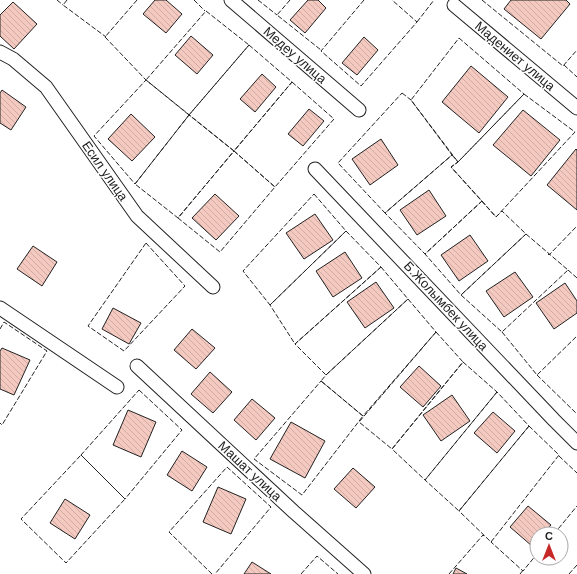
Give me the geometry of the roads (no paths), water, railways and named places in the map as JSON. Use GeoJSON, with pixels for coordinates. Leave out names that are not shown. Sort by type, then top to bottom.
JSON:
{"type":"FeatureCollection","features":[{"type":"Feature","properties":{"kind":"street","name":"Медеу улица"},"geometry":{"type":"LineString","coordinates":[[231,0],[359,110]]}},
{"type":"Feature","properties":{"kind":"street","name":"Мадениет улица"},"geometry":{"type":"LineString","coordinates":[[454,5],[577,108]]}},
{"type":"Feature","properties":{"kind":"street","name":"Есил улица"},"geometry":{"type":"LineString","coordinates":[[0,52],[13,59],[46,87],[137,216],[213,287]]}},
{"type":"Feature","properties":{"kind":"street","name":"Б.Жолымбек улица"},"geometry":{"type":"LineString","coordinates":[[315,169],[577,443]]}},
{"type":"Feature","properties":{"kind":"street"},"geometry":{"type":"LineString","coordinates":[[0,308],[117,388]]}},
{"type":"Feature","properties":{"kind":"street","name":"Машат улица"},"geometry":{"type":"LineString","coordinates":[[137,366],[294,512],[364,574]]}}]}
